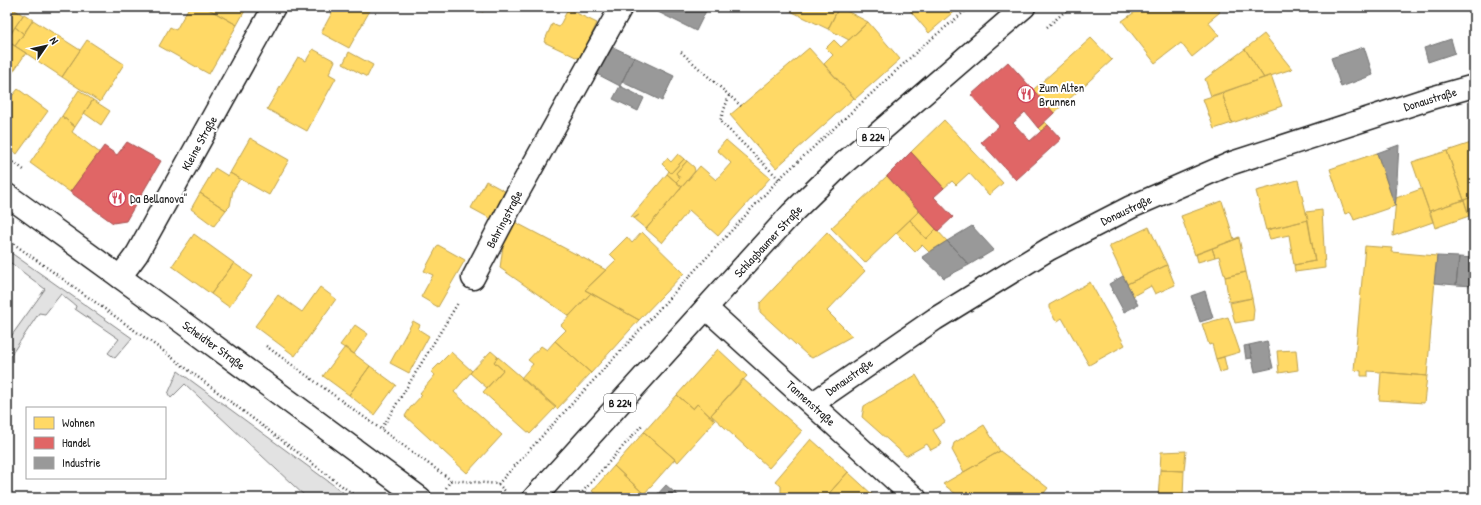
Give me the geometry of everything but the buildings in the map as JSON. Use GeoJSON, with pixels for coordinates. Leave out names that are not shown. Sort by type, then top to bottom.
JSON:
{"type":"FeatureCollection","features":[{"type":"Feature","properties":{"kind":"street","name":"Kleine Straße"},"geometry":{"type":"LineString","coordinates":[[120,277],[137,254],[274,7]]}},
{"type":"Feature","properties":{"kind":"street","name":"Behringstraße"},"geometry":{"type":"LineString","coordinates":[[473,278],[516,196],[621,7]]}},
{"type":"Feature","properties":{"kind":"street","name":"Schlagbaumer Straße"},"geometry":{"type":"LineString","coordinates":[[534,498],[792,213],[838,168],[1024,7]]}},
{"type":"Feature","properties":{"kind":"street","name":"Donaustraße"},"geometry":{"type":"LineString","coordinates":[[812,404],[935,319],[1049,249],[1131,207],[1232,163],[1431,98],[1474,86]]}},
{"type":"Feature","properties":{"kind":"street","name":"Scheidter Straße"},"geometry":{"type":"LineString","coordinates":[[7,195],[420,498]]}},
{"type":"Feature","properties":{"kind":"street","name":"Tannenstraße"},"geometry":{"type":"LineString","coordinates":[[706,308],[915,498]]}},
{"type":"Feature","properties":{"kind":"path"},"geometry":{"type":"LineString","coordinates":[[1040,32],[1070,7]]}},
{"type":"Feature","properties":{"kind":"path"},"geometry":{"type":"LineString","coordinates":[[681,52],[741,106]]}},
{"type":"Feature","properties":{"kind":"path"},"geometry":{"type":"LineString","coordinates":[[729,96],[720,121],[779,179]]}},
{"type":"Feature","properties":{"kind":"path"},"geometry":{"type":"LineString","coordinates":[[7,239],[162,350],[358,498]]}},
{"type":"Feature","properties":{"kind":"path"},"geometry":{"type":"LineString","coordinates":[[382,429],[473,278]]}},
{"type":"Feature","properties":{"kind":"path"},"geometry":{"type":"LineString","coordinates":[[578,498],[645,421]]}},
{"type":"Feature","properties":{"kind":"path"},"geometry":{"type":"LineString","coordinates":[[452,480],[498,484],[508,493]]}},
{"type":"Feature","properties":{"kind":"shaded area"},"geometry":{"type":"Polygon","coordinates":[[[7,250],[132,338],[115,358],[108,353],[119,339],[75,309],[76,306],[61,294],[45,314],[39,313],[7,361],[7,342],[45,289],[7,260],[7,250]]]}},
{"type":"Feature","properties":{"kind":"shaded area"},"geometry":{"type":"Polygon","coordinates":[[[178,371],[351,498],[307,498],[185,384],[171,398],[168,394],[178,371]]]}},
{"type":"Feature","properties":{"kind":"place","name":"Zum Alten Brunnen"},"geometry":{"type":"Point","coordinates":[1026,94]}},
{"type":"Feature","properties":{"kind":"place","name":"Da Bellanova\""},"geometry":{"type":"Point","coordinates":[117,198]}}]}
